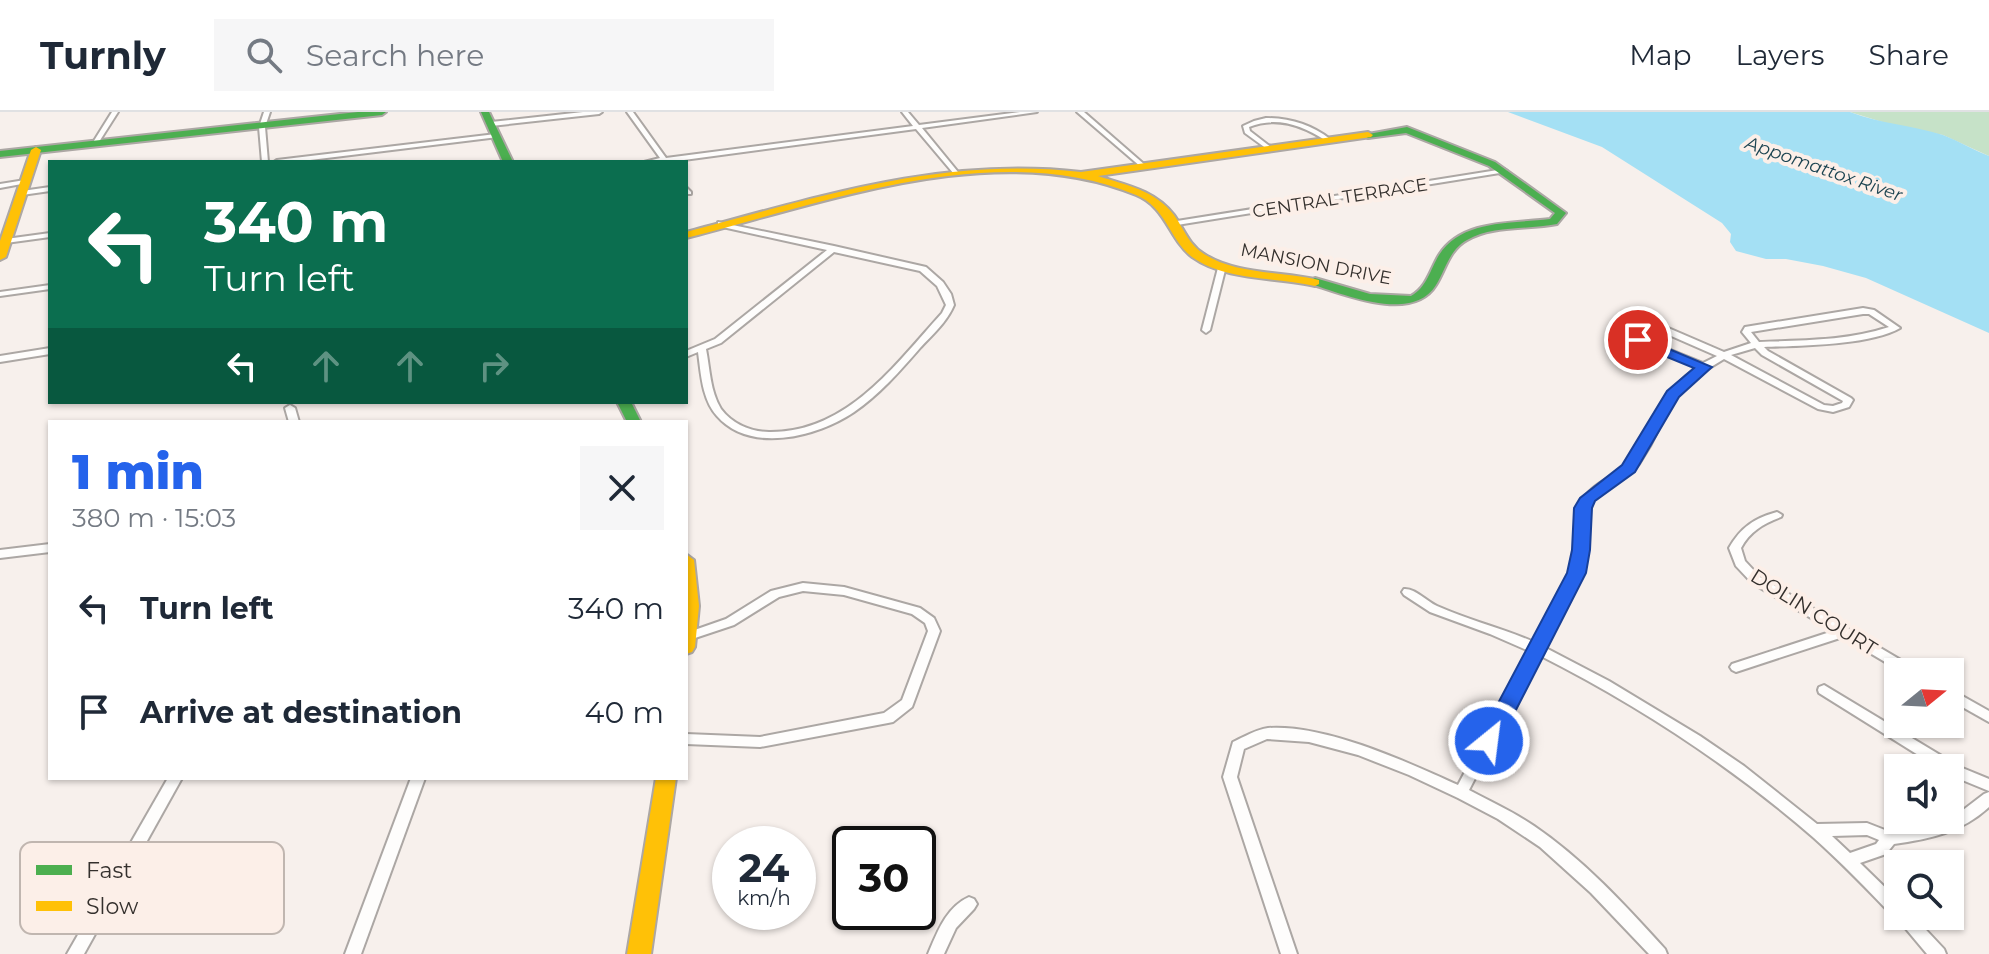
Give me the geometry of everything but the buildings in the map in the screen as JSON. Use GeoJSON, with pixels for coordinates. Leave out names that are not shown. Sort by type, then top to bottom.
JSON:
{"type":"FeatureCollection","features":[{"type":"Feature","properties":{"kind":"street"},"geometry":{"type":"LineString","coordinates":[[95,144],[115,112]]}},
{"type":"Feature","properties":{"kind":"street"},"geometry":{"type":"LineString","coordinates":[[0,154],[95,144],[265,119],[382,112]]}},
{"type":"Feature","properties":{"kind":"street"},"geometry":{"type":"LineString","coordinates":[[288,160],[491,124],[599,112]]}},
{"type":"Feature","properties":{"kind":"street"},"geometry":{"type":"LineString","coordinates":[[630,112],[665,160]]}},
{"type":"Feature","properties":{"kind":"street"},"geometry":{"type":"LineString","coordinates":[[905,112],[956,173]]}},
{"type":"Feature","properties":{"kind":"street"},"geometry":{"type":"LineString","coordinates":[[673,160],[1034,112]]}},
{"type":"Feature","properties":{"kind":"street"},"geometry":{"type":"LineString","coordinates":[[1080,112],[1143,166]]}},
{"type":"Feature","properties":{"kind":"street"},"geometry":{"type":"LineString","coordinates":[[1269,148],[1247,132],[1245,129],[1249,123],[1272,117],[1293,120],[1327,139]]}},
{"type":"Feature","properties":{"kind":"street"},"geometry":{"type":"LineString","coordinates":[[265,119],[265,160]]}},
{"type":"Feature","properties":{"kind":"street"},"geometry":{"type":"LineString","coordinates":[[491,124],[507,160]]}},
{"type":"Feature","properties":{"kind":"street","name":"MANSION DRIVE"},"geometry":{"type":"LineString","coordinates":[[688,234],[837,195],[956,173],[1013,167],[1081,175],[1144,194],[1163,207],[1177,223],[1195,254],[1222,266],[1299,278],[1366,297],[1411,300],[1419,297],[1431,283],[1442,256],[1467,235],[1553,222],[1560,217],[1560,211],[1554,205],[1504,171],[1446,143],[1407,130],[1081,175]]}},
{"type":"Feature","properties":{"kind":"street"},"geometry":{"type":"LineString","coordinates":[[3,249],[36,150]]}},
{"type":"Feature","properties":{"kind":"street","name":"CENTRAL TERRACE"},"geometry":{"type":"LineString","coordinates":[[1177,223],[1504,171]]}},
{"type":"Feature","properties":{"kind":"street"},"geometry":{"type":"LineString","coordinates":[[0,186],[48,189]]}},
{"type":"Feature","properties":{"kind":"street"},"geometry":{"type":"LineString","coordinates":[[702,350],[707,383],[719,413],[746,431],[789,433],[823,424],[854,409],[946,314],[949,299],[932,274],[923,269],[721,224]]}},
{"type":"Feature","properties":{"kind":"street"},"geometry":{"type":"LineString","coordinates":[[3,249],[48,236]]}},
{"type":"Feature","properties":{"kind":"street"},"geometry":{"type":"LineString","coordinates":[[688,354],[718,341],[834,248]]}},
{"type":"Feature","properties":{"kind":"street"},"geometry":{"type":"LineString","coordinates":[[1206,330],[1222,266]]}},
{"type":"Feature","properties":{"kind":"street"},"geometry":{"type":"LineString","coordinates":[[0,296],[48,289]]}},
{"type":"Feature","properties":{"kind":"street"},"geometry":{"type":"LineString","coordinates":[[1462,791],[1539,649],[1576,573],[1581,550],[1583,508],[1588,498],[1629,468],[1673,394],[1705,367],[1726,356],[1758,345],[1813,341],[1896,328],[1871,312],[1863,311],[1748,329],[1746,332],[1758,345],[1765,353],[1844,396],[1848,403],[1833,409],[1821,407],[1726,356],[1656,326]]}},
{"type":"Feature","properties":{"kind":"street"},"geometry":{"type":"LineString","coordinates":[[1638,340],[1705,367]]}},
{"type":"Feature","properties":{"kind":"street"},"geometry":{"type":"LineString","coordinates":[[0,359],[48,351]]}},
{"type":"Feature","properties":{"kind":"street"},"geometry":{"type":"LineString","coordinates":[[290,408],[293,420]]}},
{"type":"Feature","properties":{"kind":"street","name":"DOLIN COURT"},"geometry":{"type":"LineString","coordinates":[[1777,515],[1752,524],[1741,536],[1735,548],[1740,563],[1756,580],[1888,658]]}},
{"type":"Feature","properties":{"kind":"street"},"geometry":{"type":"LineString","coordinates":[[0,554],[48,548]]}},
{"type":"Feature","properties":{"kind":"street"},"geometry":{"type":"LineString","coordinates":[[688,583],[688,630]]}},
{"type":"Feature","properties":{"kind":"street"},"geometry":{"type":"LineString","coordinates":[[688,642],[730,622],[775,594],[803,587],[844,591],[916,611],[930,621],[934,631],[907,703],[888,718],[768,741],[688,739]]}},
{"type":"Feature","properties":{"kind":"street"},"geometry":{"type":"LineString","coordinates":[[1408,592],[1427,607],[1539,649],[1652,711],[1761,784],[1849,860],[1884,896]]}},
{"type":"Feature","properties":{"kind":"street"},"geometry":{"type":"LineString","coordinates":[[1736,667],[1844,632]]}},
{"type":"Feature","properties":{"kind":"street"},"geometry":{"type":"LineString","coordinates":[[1824,690],[1955,771],[1989,785]]}},
{"type":"Feature","properties":{"kind":"street"},"geometry":{"type":"LineString","coordinates":[[1964,702],[1989,717]]}},
{"type":"Feature","properties":{"kind":"street"},"geometry":{"type":"LineString","coordinates":[[1289,954],[1230,777],[1232,752],[1239,743],[1271,734],[1331,742],[1367,751],[1462,791],[1503,814],[1554,850],[1627,918],[1659,954]]}},
{"type":"Feature","properties":{"kind":"street"},"geometry":{"type":"LineString","coordinates":[[139,842],[174,780]]}},
{"type":"Feature","properties":{"kind":"street"},"geometry":{"type":"LineString","coordinates":[[353,954],[417,780]]}},
{"type":"Feature","properties":{"kind":"street"},"geometry":{"type":"LineString","coordinates":[[639,954],[666,780]]}},
{"type":"Feature","properties":{"kind":"street"},"geometry":{"type":"LineString","coordinates":[[1816,830],[1867,829],[1890,838],[1921,835],[1961,822],[1989,798]]}},
{"type":"Feature","properties":{"kind":"street"},"geometry":{"type":"LineString","coordinates":[[1849,860],[1881,849],[1890,838]]}},
{"type":"Feature","properties":{"kind":"street"},"geometry":{"type":"LineString","coordinates":[[936,954],[950,923],[969,904]]}},
{"type":"Feature","properties":{"kind":"street"},"geometry":{"type":"LineString","coordinates":[[1916,930],[1938,954]]}},
{"type":"Feature","properties":{"kind":"street"},"geometry":{"type":"LineString","coordinates":[[75,954],[86,934]]}},
{"type":"Feature","properties":{"kind":"green space"},"geometry":{"type":"Polygon","coordinates":[[[1850,112],[1989,112],[1989,156],[1943,135],[1895,126],[1850,112]]]}},
{"type":"Feature","properties":{"kind":"water","name":"Appomattox River"},"geometry":{"type":"Polygon","coordinates":[[[1508,112],[1850,112],[1955,140],[1989,156],[1989,333],[1866,278],[1823,266],[1786,259],[1766,259],[1736,251],[1730,242],[1731,234],[1722,223],[1602,147],[1508,112]]]}},
{"type":"Feature","properties":{"kind":"traffic: fast"},"geometry":{"type":"LineString","coordinates":[[0,154],[382,112]]}},
{"type":"Feature","properties":{"kind":"traffic: fast"},"geometry":{"type":"LineString","coordinates":[[485,112],[507,160]]}},
{"type":"Feature","properties":{"kind":"traffic: fast"},"geometry":{"type":"LineString","coordinates":[[1315,282],[1370,298],[1414,299],[1429,287],[1450,248],[1467,235],[1496,228],[1553,222],[1561,213],[1492,164],[1407,130],[1368,135]]}},
{"type":"Feature","properties":{"kind":"traffic: fast"},"geometry":{"type":"LineString","coordinates":[[625,404],[633,420]]}},
{"type":"Feature","properties":{"kind":"traffic: slow"},"geometry":{"type":"LineString","coordinates":[[1081,175],[1368,135]]}},
{"type":"Feature","properties":{"kind":"traffic: slow"},"geometry":{"type":"LineString","coordinates":[[0,257],[36,150]]}},
{"type":"Feature","properties":{"kind":"traffic: slow"},"geometry":{"type":"LineString","coordinates":[[688,234],[854,191],[915,179],[975,171],[1034,169],[1090,176],[1142,193],[1162,207],[1190,249],[1208,262],[1237,270],[1315,282]]}},
{"type":"Feature","properties":{"kind":"traffic: slow"},"geometry":{"type":"LineString","coordinates":[[688,583],[688,626]]}},
{"type":"Feature","properties":{"kind":"traffic: slow"},"geometry":{"type":"LineString","coordinates":[[639,954],[666,780]]}},
{"type":"Feature","properties":{"kind":"route"},"geometry":{"type":"LineString","coordinates":[[1489,741],[1576,573],[1580,560],[1583,508],[1588,498],[1629,468],[1673,394],[1705,367],[1638,340]]}}]}
